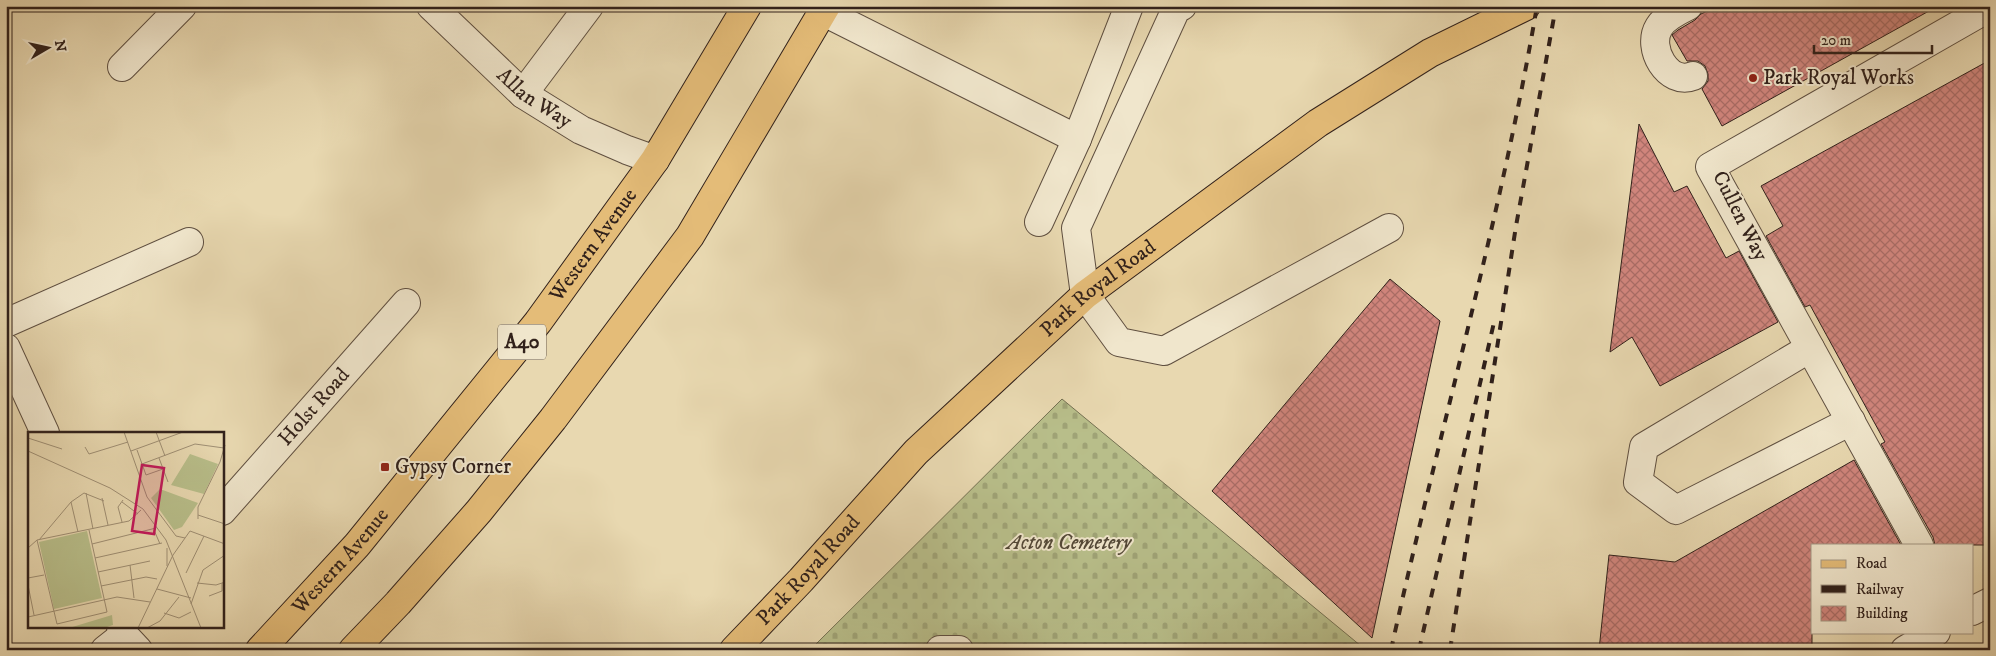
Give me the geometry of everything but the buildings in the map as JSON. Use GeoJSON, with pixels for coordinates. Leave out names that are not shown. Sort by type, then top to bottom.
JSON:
{"type":"FeatureCollection","features":[{"type":"Feature","properties":{"kind":"main road","name":"Western Avenue"},"geometry":{"type":"LineString","coordinates":[[260,650],[357,544],[538,322],[655,160],[748,6]]}},
{"type":"Feature","properties":{"kind":"main road","name":"Park Royal Road"},"geometry":{"type":"LineString","coordinates":[[734,650],[801,580],[916,452],[1085,295],[1318,122],[1430,54],[1526,6]]}},
{"type":"Feature","properties":{"kind":"main road"},"geometry":{"type":"LineString","coordinates":[[353,650],[398,603],[479,511],[553,419],[690,236],[825,9]]}},
{"type":"Feature","properties":{"kind":"street"},"geometry":{"type":"LineString","coordinates":[[122,67],[182,6]]}},
{"type":"Feature","properties":{"kind":"street","name":"Allan Way"},"geometry":{"type":"LineString","coordinates":[[431,6],[523,94],[576,127],[606,142],[655,160]]}},
{"type":"Feature","properties":{"kind":"street"},"geometry":{"type":"LineString","coordinates":[[523,94],[589,6]]}},
{"type":"Feature","properties":{"kind":"street"},"geometry":{"type":"LineString","coordinates":[[1039,222],[1076,139],[1129,6]]}},
{"type":"Feature","properties":{"kind":"street"},"geometry":{"type":"LineString","coordinates":[[1182,6],[1176,9],[1076,228],[1085,295],[1119,342],[1164,351],[1389,228]]}},
{"type":"Feature","properties":{"kind":"street"},"geometry":{"type":"LineString","coordinates":[[1688,6],[1673,14],[1659,27],[1656,40],[1658,58],[1670,74],[1686,79],[1693,76]]}},
{"type":"Feature","properties":{"kind":"street","name":"Cullen Way"},"geometry":{"type":"LineString","coordinates":[[1918,544],[1710,167],[1990,7]]}},
{"type":"Feature","properties":{"kind":"street"},"geometry":{"type":"LineString","coordinates":[[825,9],[1076,139]]}},
{"type":"Feature","properties":{"kind":"street"},"geometry":{"type":"LineString","coordinates":[[6,323],[189,242]]}},
{"type":"Feature","properties":{"kind":"street","name":"Holst Road"},"geometry":{"type":"LineString","coordinates":[[224,508],[406,303]]}},
{"type":"Feature","properties":{"kind":"street"},"geometry":{"type":"LineString","coordinates":[[6,348],[44,432]]}},
{"type":"Feature","properties":{"kind":"street"},"geometry":{"type":"LineString","coordinates":[[1810,348],[1644,447],[1638,482],[1676,510],[1851,421]]}},
{"type":"Feature","properties":{"kind":"street"},"geometry":{"type":"LineString","coordinates":[[1974,610],[1990,602]]}},
{"type":"Feature","properties":{"kind":"street"},"geometry":{"type":"LineString","coordinates":[[1906,650],[1933,634]]}},
{"type":"Feature","properties":{"kind":"street"},"geometry":{"type":"LineString","coordinates":[[940,650],[959,650]]}},
{"type":"Feature","properties":{"kind":"green space","name":"Acton Cemetery"},"geometry":{"type":"Polygon","coordinates":[[[1062,399],[1361,646],[1361,650],[810,650],[1062,399]]]}},
{"type":"Feature","properties":{"kind":"railway"},"geometry":{"type":"LineString","coordinates":[[1391,650],[1487,248],[1522,87],[1537,6]]}},
{"type":"Feature","properties":{"kind":"railway"},"geometry":{"type":"LineString","coordinates":[[1450,650],[1516,226],[1556,6]]}},
{"type":"Feature","properties":{"kind":"railway"},"geometry":{"type":"LineString","coordinates":[[1419,650],[1495,318]]}},
{"type":"Feature","properties":{"kind":"place","name":"Park Royal Works"},"geometry":{"type":"Point","coordinates":[1753,78]}},
{"type":"Feature","properties":{"kind":"place","name":"Gypsy Corner"},"geometry":{"type":"Point","coordinates":[385,467]}}]}
